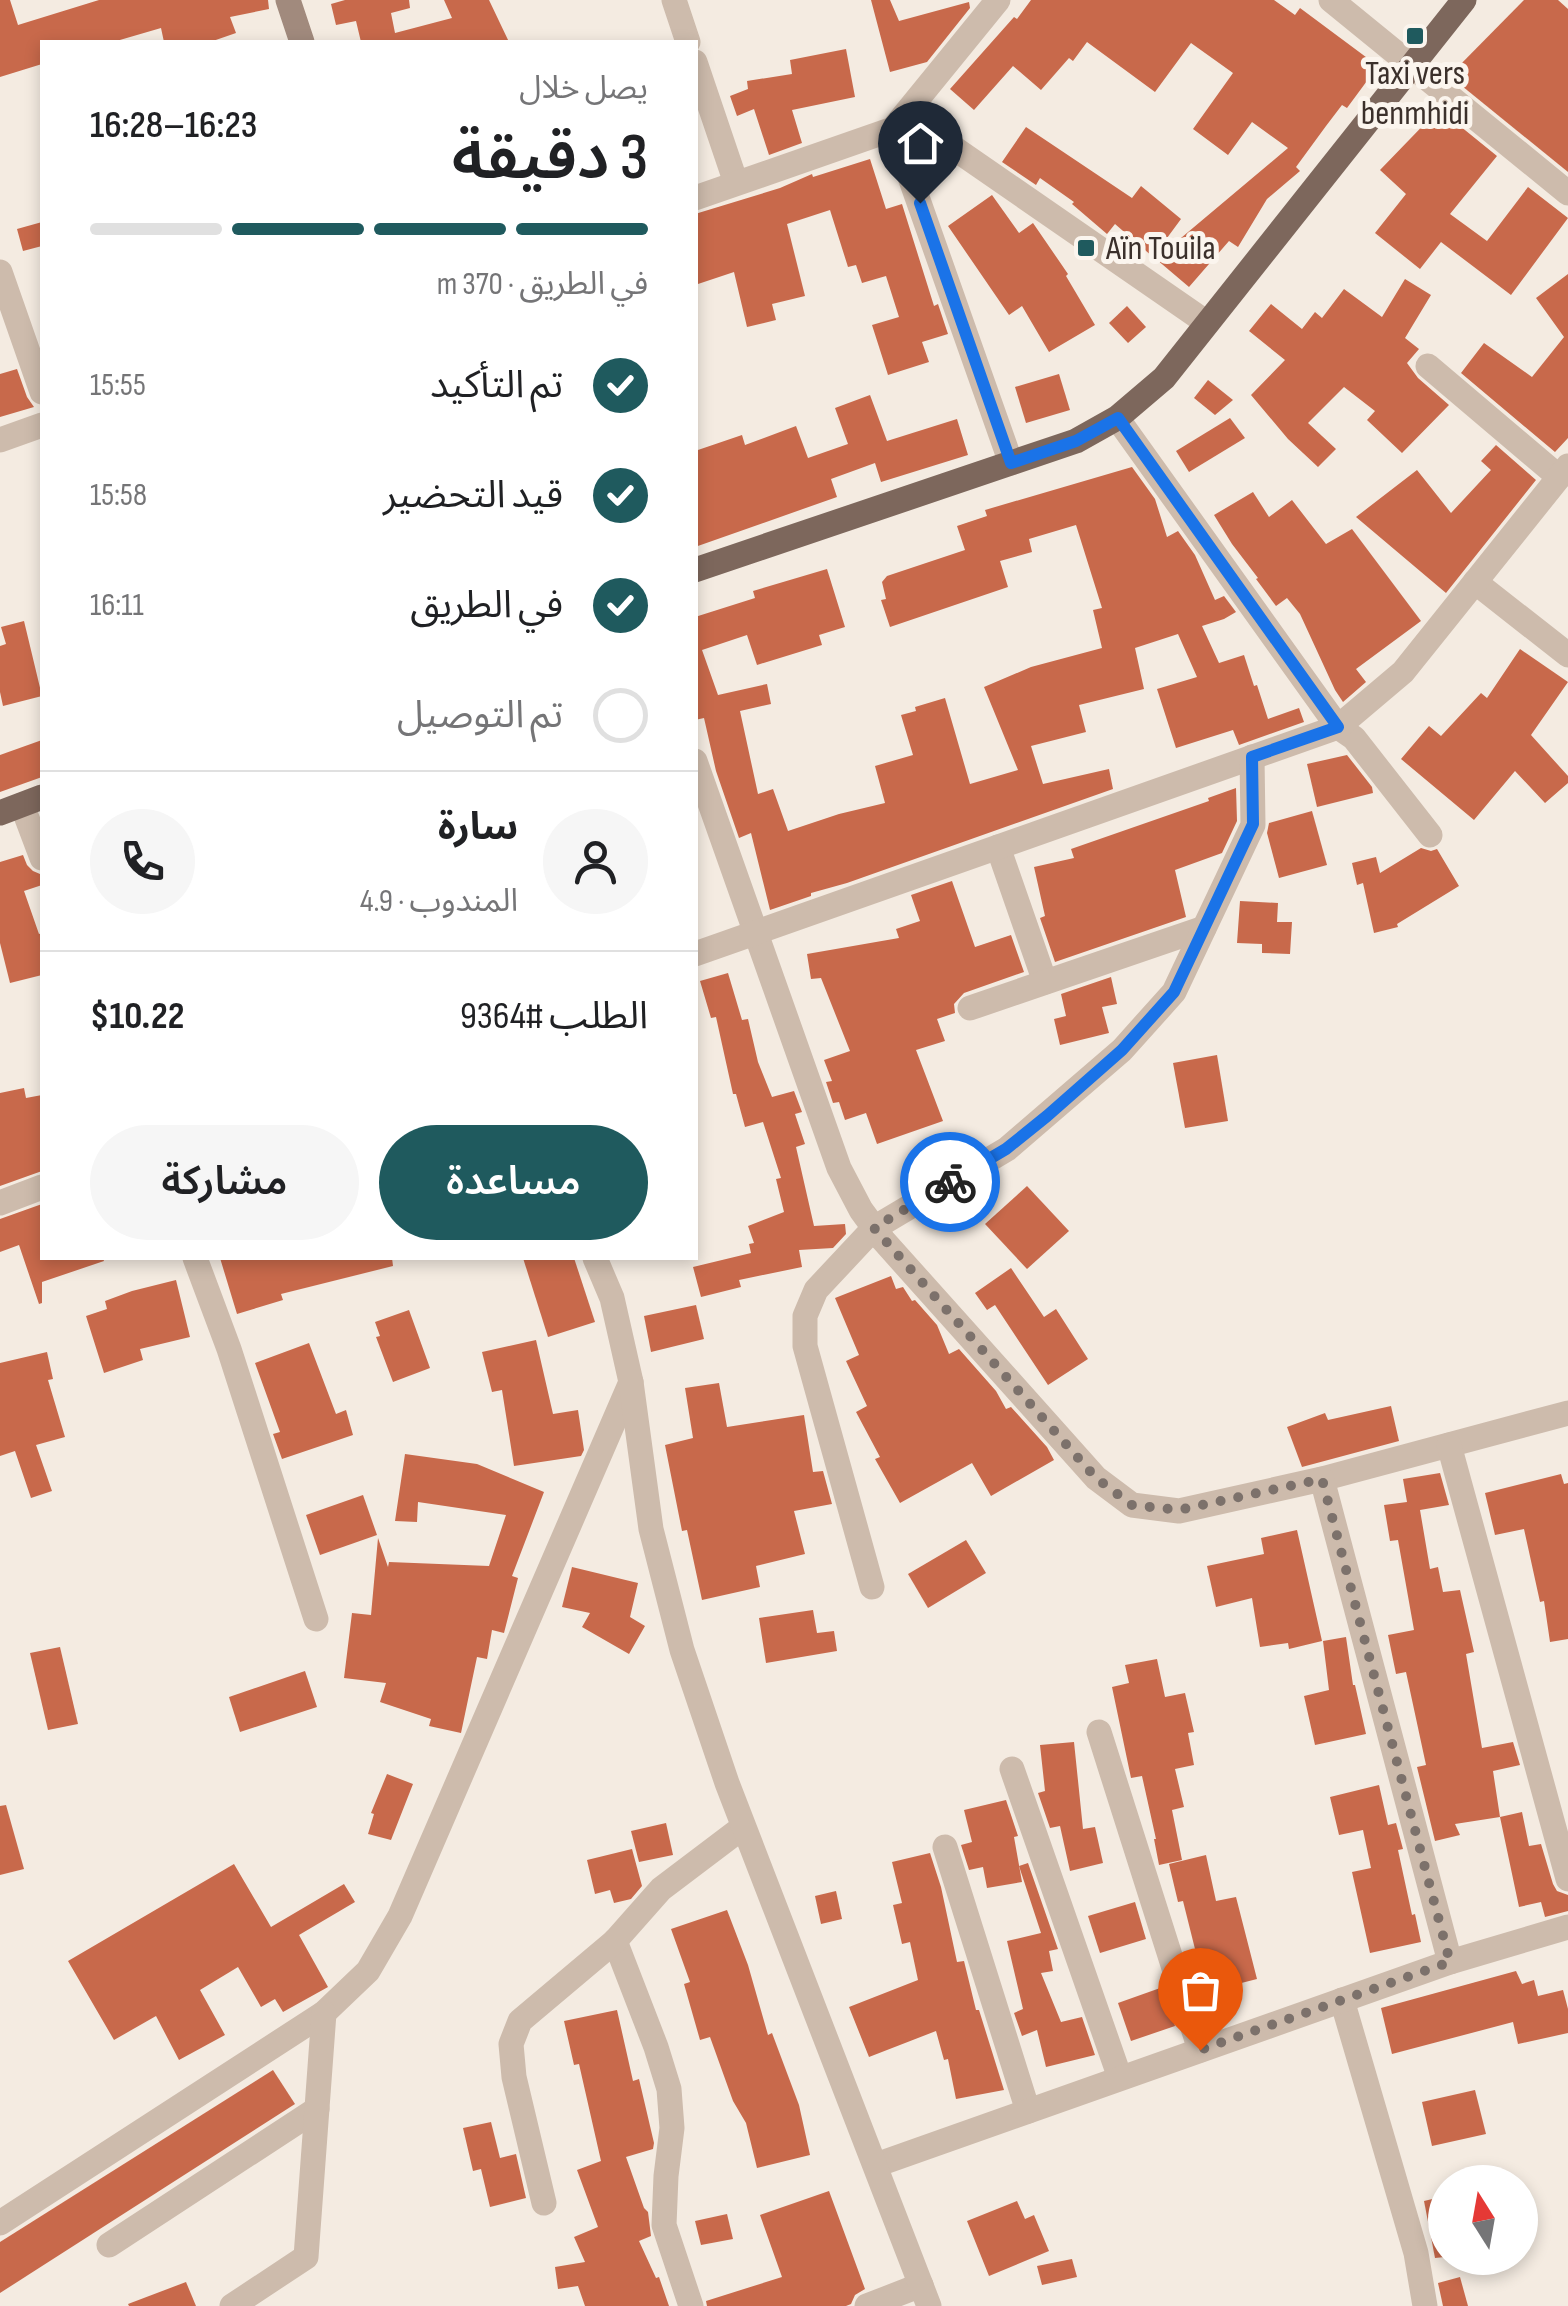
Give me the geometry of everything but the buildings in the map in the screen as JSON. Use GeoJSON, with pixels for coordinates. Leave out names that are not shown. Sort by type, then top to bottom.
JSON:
{"type":"FeatureCollection","features":[{"type":"Feature","properties":{"kind":"main road"},"geometry":{"type":"LineString","coordinates":[[288,0],[301,40]]}},
{"type":"Feature","properties":{"kind":"main road"},"geometry":{"type":"LineString","coordinates":[[698,569],[1076,441],[1118,418],[1164,378],[1464,0]]}},
{"type":"Feature","properties":{"kind":"street"},"geometry":{"type":"LineString","coordinates":[[674,0],[687,40]]}},
{"type":"Feature","properties":{"kind":"street"},"geometry":{"type":"LineString","coordinates":[[698,197],[900,122],[998,0]]}},
{"type":"Feature","properties":{"kind":"street"},"geometry":{"type":"LineString","coordinates":[[1331,0],[1567,190]]}},
{"type":"Feature","properties":{"kind":"street"},"geometry":{"type":"LineString","coordinates":[[698,71],[736,184]]}},
{"type":"Feature","properties":{"kind":"street"},"geometry":{"type":"LineString","coordinates":[[900,122],[1207,323]]}},
{"type":"Feature","properties":{"kind":"street"},"geometry":{"type":"LineString","coordinates":[[900,122],[1011,463]]}},
{"type":"Feature","properties":{"kind":"street"},"geometry":{"type":"LineString","coordinates":[[0,272],[40,386]]}},
{"type":"Feature","properties":{"kind":"street"},"geometry":{"type":"LineString","coordinates":[[698,953],[1338,727],[1403,672],[1563,472],[1428,366]]}},
{"type":"Feature","properties":{"kind":"street"},"geometry":{"type":"LineString","coordinates":[[1118,418],[1338,727],[1354,738],[1430,835]]}},
{"type":"Feature","properties":{"kind":"street"},"geometry":{"type":"LineString","coordinates":[[0,440],[40,426]]}},
{"type":"Feature","properties":{"kind":"street"},"geometry":{"type":"LineString","coordinates":[[1475,582],[1568,656]]}},
{"type":"Feature","properties":{"kind":"street"},"geometry":{"type":"LineString","coordinates":[[872,1587],[805,1346],[805,1316],[816,1290],[874,1228],[1006,1149],[1122,1050],[1174,992],[1253,824],[1252,757]]}},
{"type":"Feature","properties":{"kind":"street"},"geometry":{"type":"LineString","coordinates":[[698,770],[839,1168],[861,1210],[1096,1478],[1132,1505],[1179,1510],[1567,1418]]}},
{"type":"Feature","properties":{"kind":"street"},"geometry":{"type":"LineString","coordinates":[[21,805],[40,853]]}},
{"type":"Feature","properties":{"kind":"street"},"geometry":{"type":"LineString","coordinates":[[998,847],[1046,982]]}},
{"type":"Feature","properties":{"kind":"street"},"geometry":{"type":"LineString","coordinates":[[970,1008],[1204,928]]}},
{"type":"Feature","properties":{"kind":"street"},"geometry":{"type":"LineString","coordinates":[[0,1203],[40,1189]]}},
{"type":"Feature","properties":{"kind":"street"},"geometry":{"type":"LineString","coordinates":[[196,1260],[229,1348],[316,1619]]}},
{"type":"Feature","properties":{"kind":"street"},"geometry":{"type":"LineString","coordinates":[[596,1260],[612,1298],[632,1382],[651,1530],[682,1650],[744,1826],[925,2295],[868,2306]]}},
{"type":"Feature","properties":{"kind":"street"},"geometry":{"type":"LineString","coordinates":[[0,2223],[324,2012],[368,1971],[400,1916],[632,1382]]}},
{"type":"Feature","properties":{"kind":"street"},"geometry":{"type":"LineString","coordinates":[[1449,1445],[1568,1879]]}},
{"type":"Feature","properties":{"kind":"street"},"geometry":{"type":"LineString","coordinates":[[1322,1479],[1450,1962]]}},
{"type":"Feature","properties":{"kind":"street"},"geometry":{"type":"LineString","coordinates":[[1099,1732],[1200,2050]]}},
{"type":"Feature","properties":{"kind":"street"},"geometry":{"type":"LineString","coordinates":[[1012,1769],[1120,2078]]}},
{"type":"Feature","properties":{"kind":"street"},"geometry":{"type":"LineString","coordinates":[[544,2203],[514,2077],[511,2044],[520,2022],[615,1941],[661,1890],[744,1826]]}},
{"type":"Feature","properties":{"kind":"street"},"geometry":{"type":"LineString","coordinates":[[945,1847],[1028,2111]]}},
{"type":"Feature","properties":{"kind":"street"},"geometry":{"type":"LineString","coordinates":[[876,2165],[1450,1962],[1568,1927]]}},
{"type":"Feature","properties":{"kind":"street"},"geometry":{"type":"LineString","coordinates":[[615,1941],[669,2089],[672,2128],[664,2225],[691,2306]]}},
{"type":"Feature","properties":{"kind":"street"},"geometry":{"type":"LineString","coordinates":[[1342,2000],[1416,2252],[1425,2306]]}},
{"type":"Feature","properties":{"kind":"street"},"geometry":{"type":"LineString","coordinates":[[232,2306],[306,2257],[324,2012]]}},
{"type":"Feature","properties":{"kind":"street"},"geometry":{"type":"LineString","coordinates":[[110,2245],[317,2109]]}},
{"type":"Feature","properties":{"kind":"way so far"},"geometry":{"type":"LineString","coordinates":[[950,1182],[874,1228],[1096,1478],[1132,1505],[1179,1510],[1322,1479],[1450,1962],[1200,2050]]}},
{"type":"Feature","properties":{"kind":"place","name":"Taxi vers benmhidi"},"geometry":{"type":"Point","coordinates":[1415,36]}},
{"type":"Feature","properties":{"kind":"place","name":"Aïn Touila"},"geometry":{"type":"Point","coordinates":[1086,248]}},
{"type":"Feature","properties":{"kind":"route"},"geometry":{"type":"LineString","coordinates":[[920,203],[1011,463],[1076,441],[1118,418],[1338,727],[1252,757],[1253,824],[1174,992],[1122,1050],[1047,1116],[1006,1149],[950,1182]]}}]}
